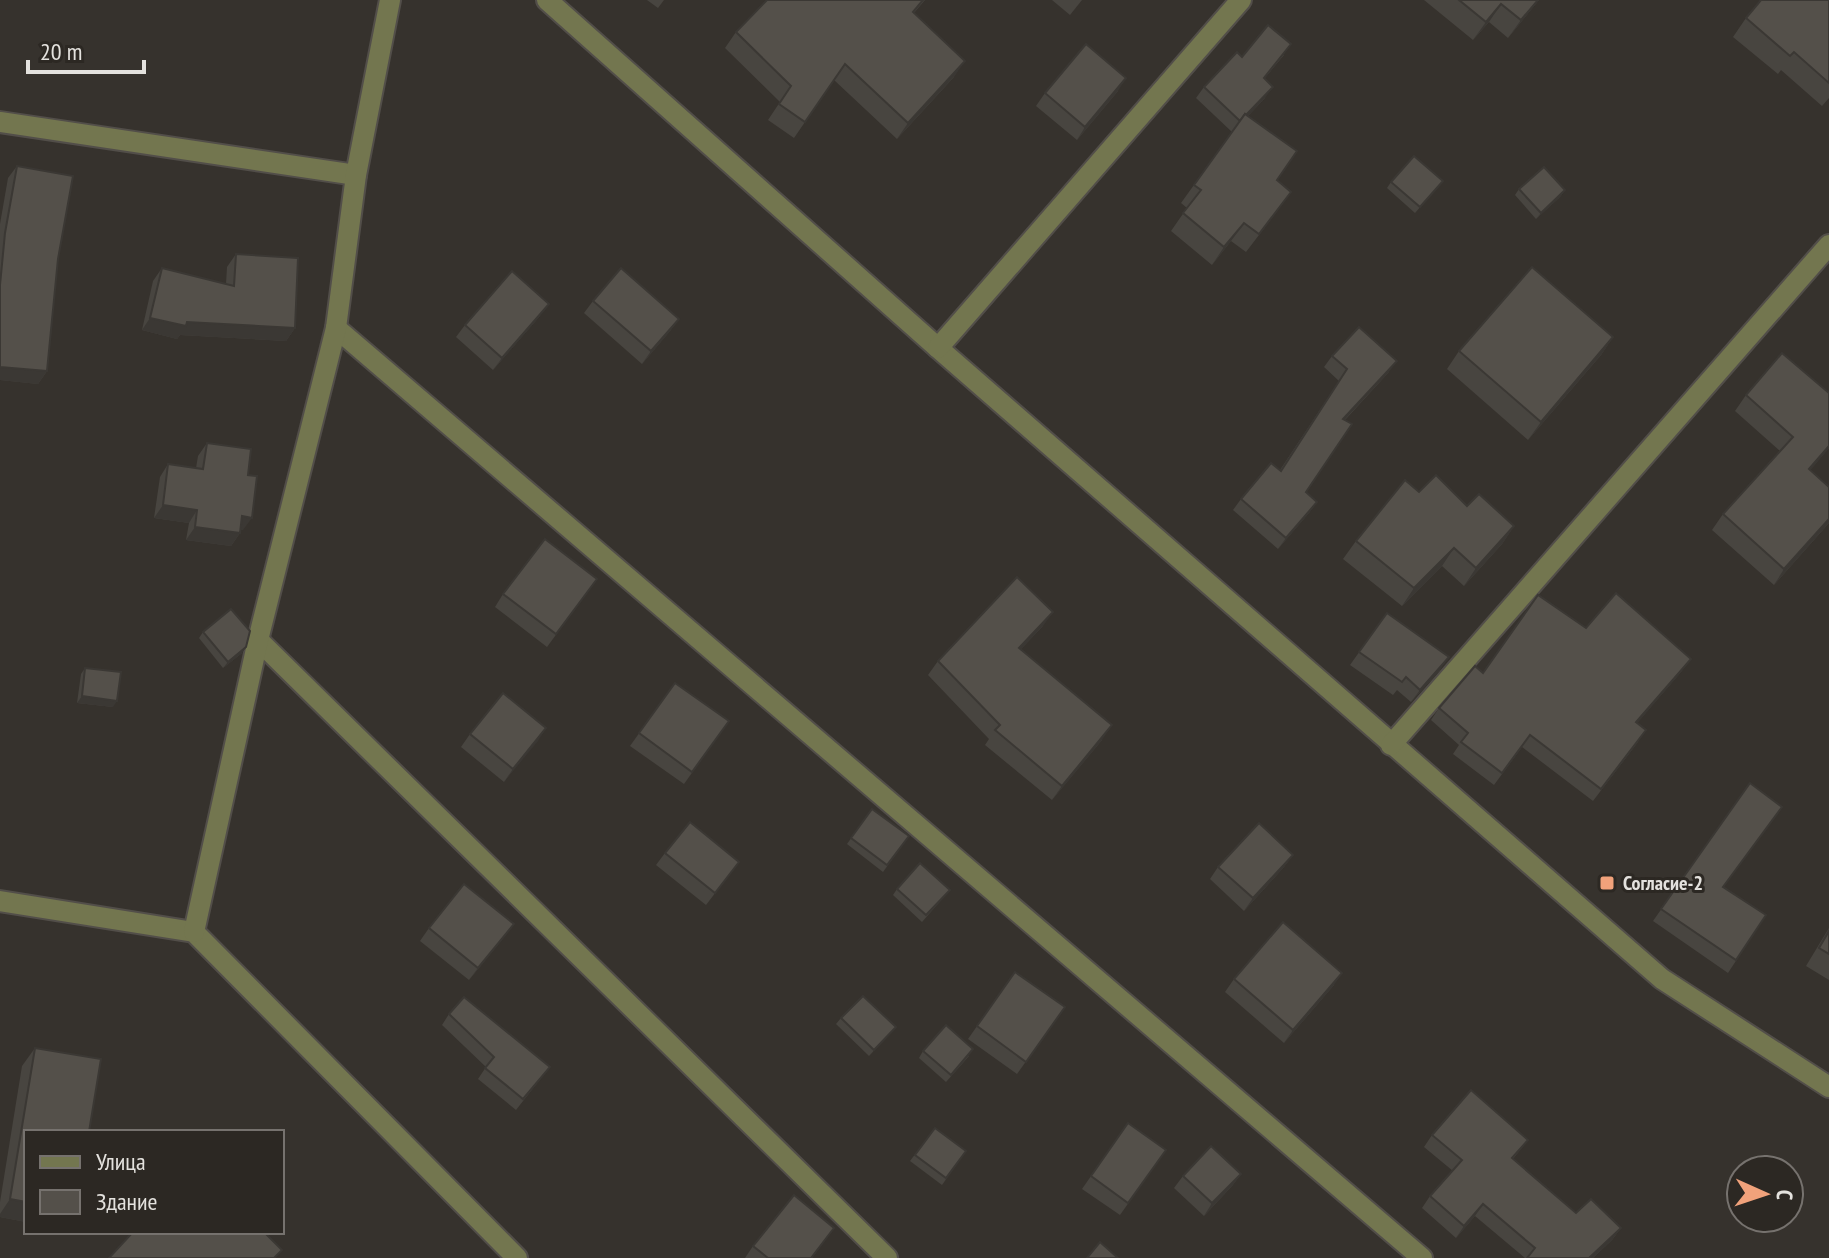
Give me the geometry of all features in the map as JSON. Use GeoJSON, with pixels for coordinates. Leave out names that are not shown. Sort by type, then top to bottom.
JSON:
{"type":"FeatureCollection","features":[{"type":"Feature","properties":{"kind":"street"},"geometry":{"type":"LineString","coordinates":[[194,932],[258,640],[336,328],[356,175],[390,0]]}},
{"type":"Feature","properties":{"kind":"street"},"geometry":{"type":"LineString","coordinates":[[547,0],[938,348],[1662,979],[1829,1087]]}},
{"type":"Feature","properties":{"kind":"street"},"geometry":{"type":"LineString","coordinates":[[938,348],[1241,0]]}},
{"type":"Feature","properties":{"kind":"street"},"geometry":{"type":"LineString","coordinates":[[0,122],[356,175]]}},
{"type":"Feature","properties":{"kind":"street"},"geometry":{"type":"LineString","coordinates":[[1391,745],[1829,245]]}},
{"type":"Feature","properties":{"kind":"street"},"geometry":{"type":"LineString","coordinates":[[336,328],[1422,1258]]}},
{"type":"Feature","properties":{"kind":"street"},"geometry":{"type":"LineString","coordinates":[[258,640],[887,1258]]}},
{"type":"Feature","properties":{"kind":"street"},"geometry":{"type":"LineString","coordinates":[[0,901],[194,932],[517,1258]]}},
{"type":"Feature","properties":{"kind":"building"},"geometry":{"type":"Polygon","coordinates":[[[767,0],[923,0],[913,12],[965,61],[908,123],[845,64],[805,122],[779,104],[791,86],[736,32],[767,0]]]}},
{"type":"Feature","properties":{"kind":"building"},"geometry":{"type":"Polygon","coordinates":[[[1459,0],[1538,0],[1521,20],[1501,4],[1486,22],[1459,0]]]}},
{"type":"Feature","properties":{"kind":"building"},"geometry":{"type":"Polygon","coordinates":[[[1761,0],[1829,0],[1829,83],[1794,52],[1790,56],[1746,18],[1761,0]]]}},
{"type":"Feature","properties":{"kind":"building"},"geometry":{"type":"Polygon","coordinates":[[[1268,25],[1291,44],[1264,78],[1273,87],[1240,121],[1204,87],[1237,52],[1242,57],[1268,25]]]}},
{"type":"Feature","properties":{"kind":"building"},"geometry":{"type":"Polygon","coordinates":[[[1086,44],[1126,78],[1085,127],[1045,93],[1086,44]]]}},
{"type":"Feature","properties":{"kind":"building"},"geometry":{"type":"Polygon","coordinates":[[[1245,114],[1297,151],[1277,180],[1291,192],[1259,234],[1244,223],[1224,247],[1183,213],[1201,190],[1194,185],[1245,114]]]}},
{"type":"Feature","properties":{"kind":"building"},"geometry":{"type":"Polygon","coordinates":[[[1414,156],[1443,181],[1420,207],[1391,182],[1414,156]]]}},
{"type":"Feature","properties":{"kind":"building"},"geometry":{"type":"Polygon","coordinates":[[[17,166],[73,176],[58,259],[47,371],[0,367],[0,285],[5,233],[17,166]]]}},
{"type":"Feature","properties":{"kind":"building"},"geometry":{"type":"Polygon","coordinates":[[[1544,167],[1565,190],[1541,213],[1519,189],[1544,167]]]}},
{"type":"Feature","properties":{"kind":"building"},"geometry":{"type":"Polygon","coordinates":[[[236,254],[298,258],[295,328],[187,322],[186,326],[150,318],[162,268],[234,286],[236,254]]]}},
{"type":"Feature","properties":{"kind":"building"},"geometry":{"type":"Polygon","coordinates":[[[1532,267],[1613,337],[1541,422],[1459,351],[1532,267]]]}},
{"type":"Feature","properties":{"kind":"building"},"geometry":{"type":"Polygon","coordinates":[[[621,268],[679,319],[651,351],[593,301],[621,268]]]}},
{"type":"Feature","properties":{"kind":"building"},"geometry":{"type":"Polygon","coordinates":[[[512,271],[549,304],[502,358],[465,325],[512,271]]]}},
{"type":"Feature","properties":{"kind":"building"},"geometry":{"type":"Polygon","coordinates":[[[1359,327],[1397,361],[1343,419],[1352,424],[1306,492],[1317,502],[1286,538],[1241,499],[1271,463],[1281,471],[1347,369],[1332,356],[1359,327]]]}},
{"type":"Feature","properties":{"kind":"building"},"geometry":{"type":"Polygon","coordinates":[[[1782,353],[1829,393],[1829,446],[1809,469],[1829,487],[1829,519],[1784,569],[1723,514],[1793,437],[1746,395],[1782,353]]]}},
{"type":"Feature","properties":{"kind":"building"},"geometry":{"type":"Polygon","coordinates":[[[207,443],[251,449],[248,475],[257,476],[252,518],[242,516],[240,533],[195,527],[197,510],[163,505],[168,464],[203,469],[207,443]]]}},
{"type":"Feature","properties":{"kind":"building"},"geometry":{"type":"Polygon","coordinates":[[[1436,475],[1467,506],[1479,494],[1514,526],[1476,568],[1454,548],[1414,588],[1356,541],[1405,480],[1419,492],[1436,475]]]}},
{"type":"Feature","properties":{"kind":"building"},"geometry":{"type":"Polygon","coordinates":[[[545,539],[597,579],[556,634],[503,594],[545,539]]]}},
{"type":"Feature","properties":{"kind":"building"},"geometry":{"type":"Polygon","coordinates":[[[1017,577],[1053,612],[1019,648],[1112,725],[1062,786],[995,730],[1000,725],[938,661],[1017,577]]]}},
{"type":"Feature","properties":{"kind":"building"},"geometry":{"type":"Polygon","coordinates":[[[1616,593],[1691,659],[1636,722],[1646,730],[1601,789],[1530,735],[1502,773],[1461,742],[1468,733],[1439,708],[1475,666],[1483,673],[1538,595],[1586,628],[1616,593]]]}},
{"type":"Feature","properties":{"kind":"building"},"geometry":{"type":"Polygon","coordinates":[[[231,609],[250,631],[246,647],[228,662],[203,632],[231,609]]]}},
{"type":"Feature","properties":{"kind":"building"},"geometry":{"type":"Polygon","coordinates":[[[1387,613],[1449,657],[1420,690],[1406,677],[1402,682],[1359,652],[1387,613]]]}},
{"type":"Feature","properties":{"kind":"building"},"geometry":{"type":"Polygon","coordinates":[[[85,668],[121,672],[117,701],[82,696],[85,668]]]}},
{"type":"Feature","properties":{"kind":"building"},"geometry":{"type":"Polygon","coordinates":[[[675,683],[729,721],[692,772],[639,733],[675,683]]]}},
{"type":"Feature","properties":{"kind":"building"},"geometry":{"type":"Polygon","coordinates":[[[503,693],[546,728],[513,769],[470,734],[503,693]]]}},
{"type":"Feature","properties":{"kind":"building"},"geometry":{"type":"Polygon","coordinates":[[[1750,783],[1782,807],[1723,887],[1766,915],[1736,960],[1661,909],[1750,783]]]}},
{"type":"Feature","properties":{"kind":"building"},"geometry":{"type":"Polygon","coordinates":[[[872,809],[909,836],[887,865],[851,838],[872,809]]]}},
{"type":"Feature","properties":{"kind":"building"},"geometry":{"type":"Polygon","coordinates":[[[690,822],[739,862],[715,893],[665,853],[690,822]]]}},
{"type":"Feature","properties":{"kind":"building"},"geometry":{"type":"Polygon","coordinates":[[[1259,823],[1293,855],[1253,898],[1218,867],[1259,823]]]}},
{"type":"Feature","properties":{"kind":"building"},"geometry":{"type":"Polygon","coordinates":[[[920,863],[950,890],[926,915],[897,889],[920,863]]]}},
{"type":"Feature","properties":{"kind":"building"},"geometry":{"type":"Polygon","coordinates":[[[464,884],[514,924],[478,968],[429,928],[464,884]]]}},
{"type":"Feature","properties":{"kind":"building"},"geometry":{"type":"Polygon","coordinates":[[[1283,922],[1342,973],[1293,1030],[1234,979],[1283,922]]]}},
{"type":"Feature","properties":{"kind":"building"},"geometry":{"type":"Polygon","coordinates":[[[1829,931],[1829,954],[1819,948],[1829,931]]]}},
{"type":"Feature","properties":{"kind":"building"},"geometry":{"type":"Polygon","coordinates":[[[1015,972],[1065,1007],[1026,1062],[977,1026],[1015,972]]]}},
{"type":"Feature","properties":{"kind":"building"},"geometry":{"type":"Polygon","coordinates":[[[863,996],[896,1027],[874,1050],[841,1018],[863,996]]]}},
{"type":"Feature","properties":{"kind":"building"},"geometry":{"type":"Polygon","coordinates":[[[464,997],[550,1067],[523,1099],[485,1068],[494,1057],[449,1014],[464,997]]]}},
{"type":"Feature","properties":{"kind":"building"},"geometry":{"type":"Polygon","coordinates":[[[946,1025],[973,1049],[951,1075],[923,1051],[946,1025]]]}},
{"type":"Feature","properties":{"kind":"building"},"geometry":{"type":"Polygon","coordinates":[[[35,1048],[101,1059],[89,1130],[24,1130],[24,1202],[10,1199],[35,1048]]]}},
{"type":"Feature","properties":{"kind":"building"},"geometry":{"type":"Polygon","coordinates":[[[1471,1090],[1528,1140],[1512,1158],[1576,1213],[1591,1199],[1621,1228],[1589,1258],[1527,1258],[1535,1248],[1483,1204],[1464,1226],[1430,1196],[1462,1160],[1432,1135],[1471,1090]]]}},
{"type":"Feature","properties":{"kind":"building"},"geometry":{"type":"Polygon","coordinates":[[[1128,1123],[1166,1150],[1128,1203],[1091,1176],[1128,1123]]]}},
{"type":"Feature","properties":{"kind":"building"},"geometry":{"type":"Polygon","coordinates":[[[935,1128],[966,1151],[946,1178],[915,1155],[935,1128]]]}},
{"type":"Feature","properties":{"kind":"building"},"geometry":{"type":"Polygon","coordinates":[[[1211,1146],[1241,1174],[1212,1203],[1183,1176],[1211,1146]]]}},
{"type":"Feature","properties":{"kind":"building"},"geometry":{"type":"Polygon","coordinates":[[[794,1195],[834,1228],[811,1258],[768,1258],[753,1246],[794,1195]]]}},
{"type":"Feature","properties":{"kind":"building"},"geometry":{"type":"Polygon","coordinates":[[[131,1234],[266,1234],[282,1250],[274,1258],[109,1258],[131,1234]]]}},
{"type":"Feature","properties":{"kind":"building"},"geometry":{"type":"Polygon","coordinates":[[[1100,1242],[1118,1258],[1087,1258],[1100,1242]]]}},
{"type":"Feature","properties":{"kind":"place","name":"Согласие-2"},"geometry":{"type":"Point","coordinates":[1607,883]}}]}
